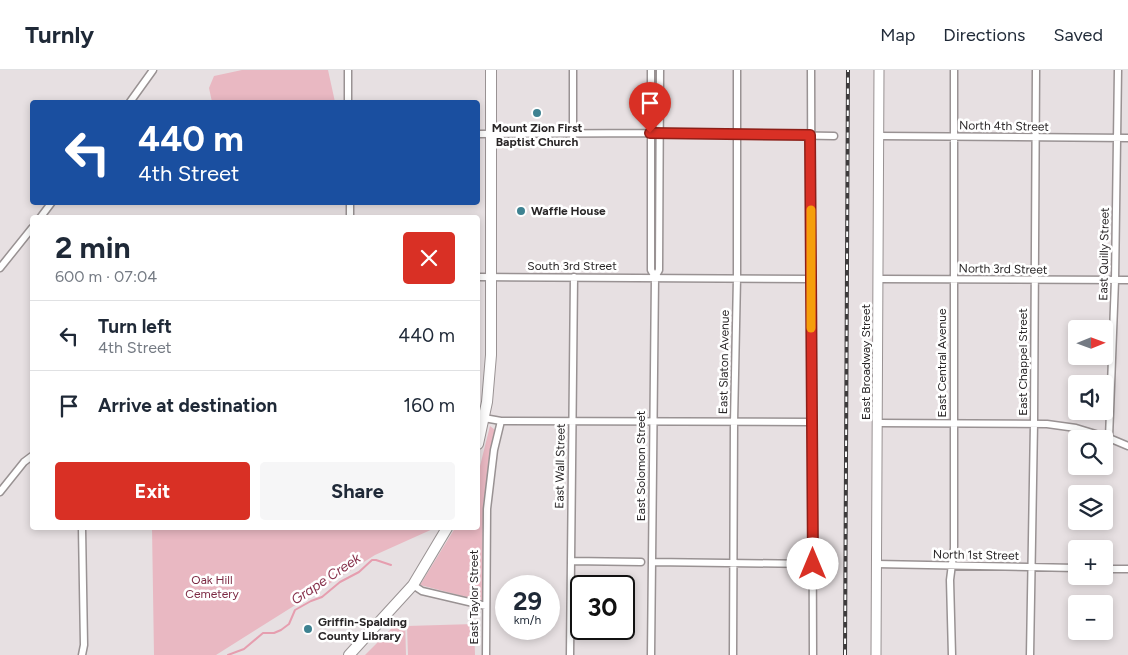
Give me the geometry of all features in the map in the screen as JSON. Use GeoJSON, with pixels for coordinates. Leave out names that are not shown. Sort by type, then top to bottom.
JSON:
{"type":"FeatureCollection","features":[{"type":"Feature","properties":{"kind":"main road"},"geometry":{"type":"LineString","coordinates":[[480,435],[489,386],[491,355],[491,70]]}},
{"type":"Feature","properties":{"kind":"main road","name":"East Broadway Street"},"geometry":{"type":"LineString","coordinates":[[876,655],[879,70]]}},
{"type":"Feature","properties":{"kind":"main road"},"geometry":{"type":"LineString","coordinates":[[349,655],[413,585],[446,530]]}},
{"type":"Feature","properties":{"kind":"street"},"geometry":{"type":"LineString","coordinates":[[131,100],[153,70]]}},
{"type":"Feature","properties":{"kind":"street"},"geometry":{"type":"LineString","coordinates":[[348,70],[348,100]]}},
{"type":"Feature","properties":{"kind":"street"},"geometry":{"type":"LineString","coordinates":[[573,70],[573,134]]}},
{"type":"Feature","properties":{"kind":"street","name":"East Solomon Street"},"geometry":{"type":"LineString","coordinates":[[651,70],[651,270],[655,277]]}},
{"type":"Feature","properties":{"kind":"street","name":"East Solomon Street"},"geometry":{"type":"LineString","coordinates":[[651,655],[652,421],[655,277],[659,270],[660,70]]}},
{"type":"Feature","properties":{"kind":"street","name":"East Slaton Avenue"},"geometry":{"type":"LineString","coordinates":[[733,655],[737,70]]}},
{"type":"Feature","properties":{"kind":"street"},"geometry":{"type":"LineString","coordinates":[[811,70],[813,655]]}},
{"type":"Feature","properties":{"kind":"street","name":"East Central Avenue"},"geometry":{"type":"LineString","coordinates":[[952,655],[950,580],[954,548],[954,70]]}},
{"type":"Feature","properties":{"kind":"street","name":"East Chappel Street"},"geometry":{"type":"LineString","coordinates":[[1030,655],[1034,423],[1036,70]]}},
{"type":"Feature","properties":{"kind":"street","name":"East Quilly Street"},"geometry":{"type":"LineString","coordinates":[[1109,430],[1115,280],[1118,70]]}},
{"type":"Feature","properties":{"kind":"street"},"geometry":{"type":"LineString","coordinates":[[480,134],[660,133],[834,136]]}},
{"type":"Feature","properties":{"kind":"street","name":"North 4th Street"},"geometry":{"type":"LineString","coordinates":[[879,136],[1128,138]]}},
{"type":"Feature","properties":{"kind":"street"},"geometry":{"type":"LineString","coordinates":[[0,268],[30,230]]}},
{"type":"Feature","properties":{"kind":"street","name":"South 3rd Street"},"geometry":{"type":"LineString","coordinates":[[480,277],[655,277]]}},
{"type":"Feature","properties":{"kind":"street","name":"East Wall Street"},"geometry":{"type":"LineString","coordinates":[[570,655],[574,277]]}},
{"type":"Feature","properties":{"kind":"street"},"geometry":{"type":"LineString","coordinates":[[655,277],[811,279]]}},
{"type":"Feature","properties":{"kind":"street","name":"North 3rd Street"},"geometry":{"type":"LineString","coordinates":[[879,279],[1128,280]]}},
{"type":"Feature","properties":{"kind":"street"},"geometry":{"type":"LineString","coordinates":[[484,418],[501,421],[812,422]]}},
{"type":"Feature","properties":{"kind":"street","name":"East Taylor Street"},"geometry":{"type":"LineString","coordinates":[[486,655],[487,509],[494,450],[501,421]]}},
{"type":"Feature","properties":{"kind":"street"},"geometry":{"type":"LineString","coordinates":[[878,423],[1034,423],[1083,430]]}},
{"type":"Feature","properties":{"kind":"street"},"geometry":{"type":"LineString","coordinates":[[1113,440],[1128,446]]}},
{"type":"Feature","properties":{"kind":"street"},"geometry":{"type":"LineString","coordinates":[[0,492],[24,462],[30,458]]}},
{"type":"Feature","properties":{"kind":"street"},"geometry":{"type":"LineString","coordinates":[[82,530],[84,645],[82,655]]}},
{"type":"Feature","properties":{"kind":"street"},"geometry":{"type":"LineString","coordinates":[[570,562],[641,562]]}},
{"type":"Feature","properties":{"kind":"street"},"geometry":{"type":"LineString","coordinates":[[652,562],[813,564]]}},
{"type":"Feature","properties":{"kind":"street","name":"North 1st Street"},"geometry":{"type":"LineString","coordinates":[[876,564],[1068,568]]}},
{"type":"Feature","properties":{"kind":"street"},"geometry":{"type":"LineString","coordinates":[[1113,569],[1128,569]]}},
{"type":"Feature","properties":{"kind":"street"},"geometry":{"type":"LineString","coordinates":[[413,585],[422,591],[486,606]]}},
{"type":"Feature","properties":{"kind":"green space"},"geometry":{"type":"Polygon","coordinates":[[[242,70],[328,70],[335,100],[212,100],[209,88],[214,76],[242,70]]]}},
{"type":"Feature","properties":{"kind":"green space"},"geometry":{"type":"Polygon","coordinates":[[[490,426],[495,430],[483,505],[482,601],[420,585],[454,530],[480,530],[480,466],[490,426]]]}},
{"type":"Feature","properties":{"kind":"green space","name":"Oak Hill Cemetery"},"geometry":{"type":"Polygon","coordinates":[[[152,530],[431,530],[375,555],[216,655],[154,655],[152,530]]]}},
{"type":"Feature","properties":{"kind":"green space"},"geometry":{"type":"Polygon","coordinates":[[[400,620],[405,620],[406,655],[365,655],[400,620]]]}},
{"type":"Feature","properties":{"kind":"green space"},"geometry":{"type":"Polygon","coordinates":[[[474,624],[475,655],[408,655],[407,626],[474,624]]]}},
{"type":"Feature","properties":{"kind":"waterway","name":"Grape Creek"},"geometry":{"type":"LineString","coordinates":[[228,655],[244,649],[263,633],[274,633],[281,630],[289,624],[295,610],[322,597],[340,582],[359,572],[372,560],[391,565]]}},
{"type":"Feature","properties":{"kind":"railway"},"geometry":{"type":"LineString","coordinates":[[845,655],[848,70]]}},
{"type":"Feature","properties":{"kind":"slow traffic"},"geometry":{"type":"LineString","coordinates":[[811,210],[811,328]]}},
{"type":"Feature","properties":{"kind":"place","name":"Mount Zion First Baptist Church"},"geometry":{"type":"Point","coordinates":[537,113]}},
{"type":"Feature","properties":{"kind":"place","name":"Waffle House"},"geometry":{"type":"Point","coordinates":[521,211]}},
{"type":"Feature","properties":{"kind":"place","name":"Griffin-Spalding County Library"},"geometry":{"type":"Point","coordinates":[308,629]}},
{"type":"Feature","properties":{"kind":"route"},"geometry":{"type":"LineString","coordinates":[[650,133],[810,135],[813,564]]}}]}
